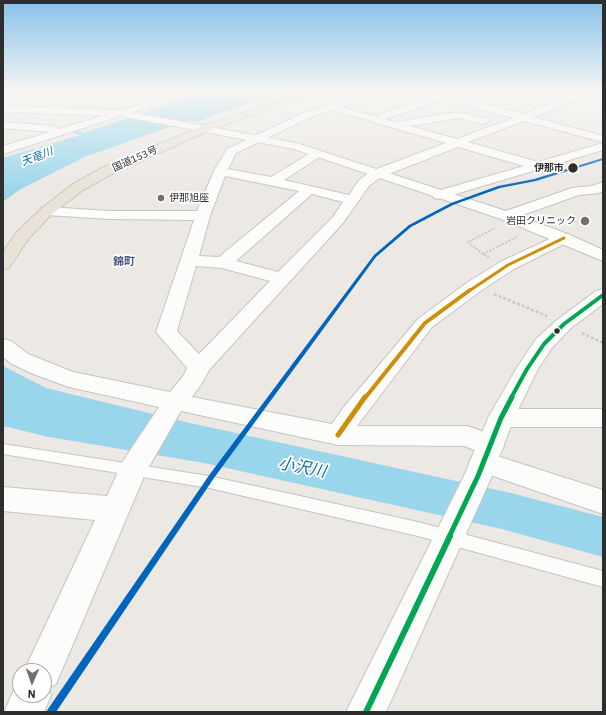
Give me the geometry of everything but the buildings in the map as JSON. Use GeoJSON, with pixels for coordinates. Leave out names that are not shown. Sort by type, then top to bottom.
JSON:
{"type":"FeatureCollection","features":[{"type":"Feature","properties":{"kind":"highway","name":"国道153号"},"geometry":{"type":"LineString","coordinates":[[3,264],[23,235],[46,211],[78,188],[107,171],[201,129],[215,124]]}},
{"type":"Feature","properties":{"kind":"street"},"geometry":{"type":"LineString","coordinates":[[3,150],[85,124]]}},
{"type":"Feature","properties":{"kind":"street"},"geometry":{"type":"LineString","coordinates":[[176,124],[296,146],[439,195],[503,221],[564,238],[603,256]]}},
{"type":"Feature","properties":{"kind":"street"},"geometry":{"type":"LineString","coordinates":[[199,368],[166,332],[203,216],[220,171],[231,151],[285,124]]}},
{"type":"Feature","properties":{"kind":"street"},"geometry":{"type":"LineString","coordinates":[[393,125],[399,124]]}},
{"type":"Feature","properties":{"kind":"street"},"geometry":{"type":"LineString","coordinates":[[499,124],[503,125]]}},
{"type":"Feature","properties":{"kind":"street"},"geometry":{"type":"LineString","coordinates":[[547,124],[603,139]]}},
{"type":"Feature","properties":{"kind":"street"},"geometry":{"type":"LineString","coordinates":[[3,125],[65,130]]}},
{"type":"Feature","properties":{"kind":"street"},"geometry":{"type":"LineString","coordinates":[[393,125],[454,144],[536,165]]}},
{"type":"Feature","properties":{"kind":"street"},"geometry":{"type":"LineString","coordinates":[[47,663],[135,466],[173,404],[194,378],[199,368],[338,220],[364,183],[376,174],[503,125]]}},
{"type":"Feature","properties":{"kind":"street"},"geometry":{"type":"LineString","coordinates":[[439,195],[603,146]]}},
{"type":"Feature","properties":{"kind":"street"},"geometry":{"type":"LineString","coordinates":[[273,181],[317,153]]}},
{"type":"Feature","properties":{"kind":"street"},"geometry":{"type":"LineString","coordinates":[[220,171],[273,181],[352,200]]}},
{"type":"Feature","properties":{"kind":"street"},"geometry":{"type":"LineString","coordinates":[[503,221],[577,191],[600,189]]}},
{"type":"Feature","properties":{"kind":"street"},"geometry":{"type":"LineString","coordinates":[[223,263],[309,190]]}},
{"type":"Feature","properties":{"kind":"street"},"geometry":{"type":"LineString","coordinates":[[46,211],[110,215],[203,216]]}},
{"type":"Feature","properties":{"kind":"street"},"geometry":{"type":"LineString","coordinates":[[338,435],[352,414],[425,323],[476,286],[517,260],[564,238]]}},
{"type":"Feature","properties":{"kind":"street"},"geometry":{"type":"LineString","coordinates":[[190,260],[223,263],[283,279]]}},
{"type":"Feature","properties":{"kind":"street"},"geometry":{"type":"LineString","coordinates":[[366,712],[484,461],[501,418],[527,369],[544,344],[564,324],[603,295]]}},
{"type":"Feature","properties":{"kind":"street"},"geometry":{"type":"LineString","coordinates":[[3,346],[34,365],[69,379],[173,404],[338,435],[467,436],[484,461],[603,502]]}},
{"type":"Feature","properties":{"kind":"street"},"geometry":{"type":"LineString","coordinates":[[501,418],[603,418]]}},
{"type":"Feature","properties":{"kind":"street"},"geometry":{"type":"LineString","coordinates":[[3,499],[116,509]]}},
{"type":"Feature","properties":{"kind":"lane"},"geometry":{"type":"LineString","coordinates":[[3,449],[135,466],[450,532],[603,579]]}},
{"type":"Feature","properties":{"kind":"path"},"geometry":{"type":"LineString","coordinates":[[483,254],[468,242],[503,221]]}},
{"type":"Feature","properties":{"kind":"path"},"geometry":{"type":"LineString","coordinates":[[476,286],[551,318]]}},
{"type":"Feature","properties":{"kind":"water","name":"天竜川"},"geometry":{"type":"Polygon","coordinates":[[[109,124],[177,124],[82,158],[19,190],[3,202],[3,158],[80,135],[73,132],[77,131],[84,133],[109,124]]]}},
{"type":"Feature","properties":{"kind":"water","name":"小沢川"},"geometry":{"type":"Polygon","coordinates":[[[3,366],[46,388],[190,423],[511,493],[603,517],[603,557],[502,529],[204,463],[49,437],[3,426],[3,366]]]}},
{"type":"Feature","properties":{"kind":"transit line"},"geometry":{"type":"LineString","coordinates":[[51,712],[212,476],[375,256],[410,226],[452,204],[499,187],[535,180],[603,159]]}},
{"type":"Feature","properties":{"kind":"transit line"},"geometry":{"type":"LineString","coordinates":[[338,435],[352,414],[425,323],[475,286],[508,265],[564,238]]}},
{"type":"Feature","properties":{"kind":"transit line"},"geometry":{"type":"LineString","coordinates":[[366,712],[478,476],[501,418],[527,369],[544,344],[564,324],[603,295]]}},
{"type":"Feature","properties":{"kind":"place","name":"伊那市"},"geometry":{"type":"Point","coordinates":[573,168]}},
{"type":"Feature","properties":{"kind":"place","name":"伊那旭座"},"geometry":{"type":"Point","coordinates":[161,198]}},
{"type":"Feature","properties":{"kind":"place","name":"岩田クリニック"},"geometry":{"type":"Point","coordinates":[585,221]}},
{"type":"Feature","properties":{"kind":"district","name":"錦町"},"geometry":{"type":"Point","coordinates":[124,262]}}]}
